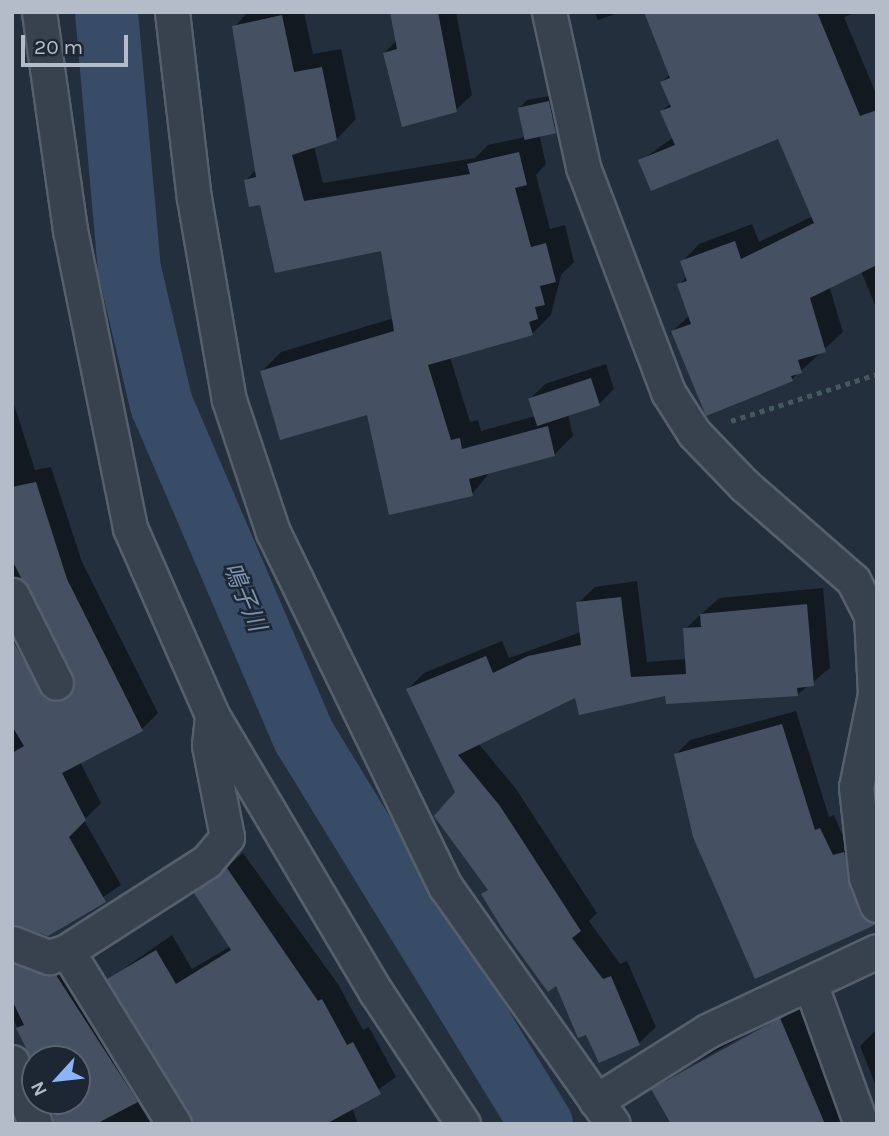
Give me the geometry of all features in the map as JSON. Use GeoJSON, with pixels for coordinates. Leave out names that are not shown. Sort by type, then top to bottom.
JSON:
{"type":"FeatureCollection","features":[{"type":"Feature","properties":{"kind":"street"},"geometry":{"type":"LineString","coordinates":[[39,12],[70,230],[118,481],[160,604],[212,715],[376,992],[463,1124]]}},
{"type":"Feature","properties":{"kind":"street"},"geometry":{"type":"LineString","coordinates":[[172,12],[194,198],[229,400],[273,532],[446,886],[605,1112],[707,1031],[877,951]]}},
{"type":"Feature","properties":{"kind":"street"},"geometry":{"type":"LineString","coordinates":[[549,12],[583,167],[668,392],[694,433],[853,580],[871,615],[875,694],[856,787],[866,877],[877,905]]}},
{"type":"Feature","properties":{"kind":"street"},"geometry":{"type":"LineString","coordinates":[[12,595],[56,683]]}},
{"type":"Feature","properties":{"kind":"street"},"geometry":{"type":"LineString","coordinates":[[12,943],[49,957],[67,951],[207,861],[227,836],[209,745],[212,715]]}},
{"type":"Feature","properties":{"kind":"street"},"geometry":{"type":"LineString","coordinates":[[67,951],[174,1124]]}},
{"type":"Feature","properties":{"kind":"street"},"geometry":{"type":"LineString","coordinates":[[810,982],[861,1124]]}},
{"type":"Feature","properties":{"kind":"street"},"geometry":{"type":"LineString","coordinates":[[12,1062],[35,1124]]}},
{"type":"Feature","properties":{"kind":"path"},"geometry":{"type":"LineString","coordinates":[[694,433],[877,374]]}},
{"type":"Feature","properties":{"kind":"building"},"geometry":{"type":"Polygon","coordinates":[[[390,12],[438,12],[457,112],[402,127],[383,53],[397,49],[390,12]]]}},
{"type":"Feature","properties":{"kind":"building"},"geometry":{"type":"Polygon","coordinates":[[[644,12],[817,12],[860,116],[877,110],[877,265],[810,298],[826,352],[798,360],[802,373],[791,376],[793,381],[706,416],[671,331],[691,324],[677,284],[687,281],[680,261],[735,241],[741,259],[814,223],[778,139],[651,191],[638,160],[675,145],[660,111],[671,107],[660,82],[670,78],[644,12]]]}},
{"type":"Feature","properties":{"kind":"building"},"geometry":{"type":"Polygon","coordinates":[[[282,15],[294,72],[322,67],[337,140],[292,155],[304,201],[470,174],[467,164],[519,152],[527,185],[515,188],[531,247],[546,243],[556,282],[540,286],[545,305],[535,307],[538,319],[529,322],[533,335],[428,365],[451,440],[460,438],[462,449],[548,426],[555,456],[469,479],[473,496],[389,515],[367,415],[280,440],[260,371],[394,331],[381,251],[275,273],[260,205],[249,207],[244,180],[256,177],[232,26],[282,15]]]}},
{"type":"Feature","properties":{"kind":"building"},"geometry":{"type":"Polygon","coordinates":[[[549,101],[556,133],[525,140],[518,108],[549,101]]]}},
{"type":"Feature","properties":{"kind":"building"},"geometry":{"type":"Polygon","coordinates":[[[591,378],[600,406],[537,426],[528,398],[591,378]]]}},
{"type":"Feature","properties":{"kind":"building"},"geometry":{"type":"Polygon","coordinates":[[[36,482],[67,579],[143,731],[62,773],[86,820],[69,837],[106,902],[48,936],[12,924],[12,753],[24,746],[12,726],[12,639],[45,699],[64,700],[75,685],[12,560],[12,487],[36,482]]]}},
{"type":"Feature","properties":{"kind":"building"},"geometry":{"type":"Polygon","coordinates":[[[621,597],[631,677],[686,674],[683,628],[701,627],[700,614],[807,604],[814,686],[797,688],[798,696],[666,704],[665,696],[579,715],[575,698],[458,755],[500,806],[581,931],[572,938],[603,979],[611,976],[640,1045],[599,1063],[586,1035],[578,1038],[556,986],[548,992],[505,933],[481,894],[488,890],[434,816],[455,792],[406,689],[486,656],[493,673],[528,656],[581,645],[576,602],[621,597]]]}},
{"type":"Feature","properties":{"kind":"building"},"geometry":{"type":"Polygon","coordinates":[[[782,724],[815,830],[820,828],[833,855],[844,852],[859,912],[877,924],[755,979],[693,837],[674,754],[782,724]]]}},
{"type":"Feature","properties":{"kind":"building"},"geometry":{"type":"Polygon","coordinates":[[[227,868],[318,1001],[322,999],[347,1045],[353,1042],[381,1094],[326,1124],[193,1124],[107,979],[156,950],[176,984],[231,950],[194,893],[227,868]]]}},
{"type":"Feature","properties":{"kind":"building"},"geometry":{"type":"Polygon","coordinates":[[[12,964],[56,975],[138,1102],[96,1124],[54,1124],[53,1115],[91,1115],[91,1045],[24,1045],[16,1028],[24,1025],[12,1000],[12,964]]]}},
{"type":"Feature","properties":{"kind":"building"},"geometry":{"type":"Polygon","coordinates":[[[780,1018],[825,1124],[671,1124],[651,1089],[780,1018]]]}},
{"type":"Feature","properties":{"kind":"waterway","name":"鳴子川"},"geometry":{"type":"LineString","coordinates":[[106,12],[129,269],[161,404],[304,737],[541,1124]]}}]}
